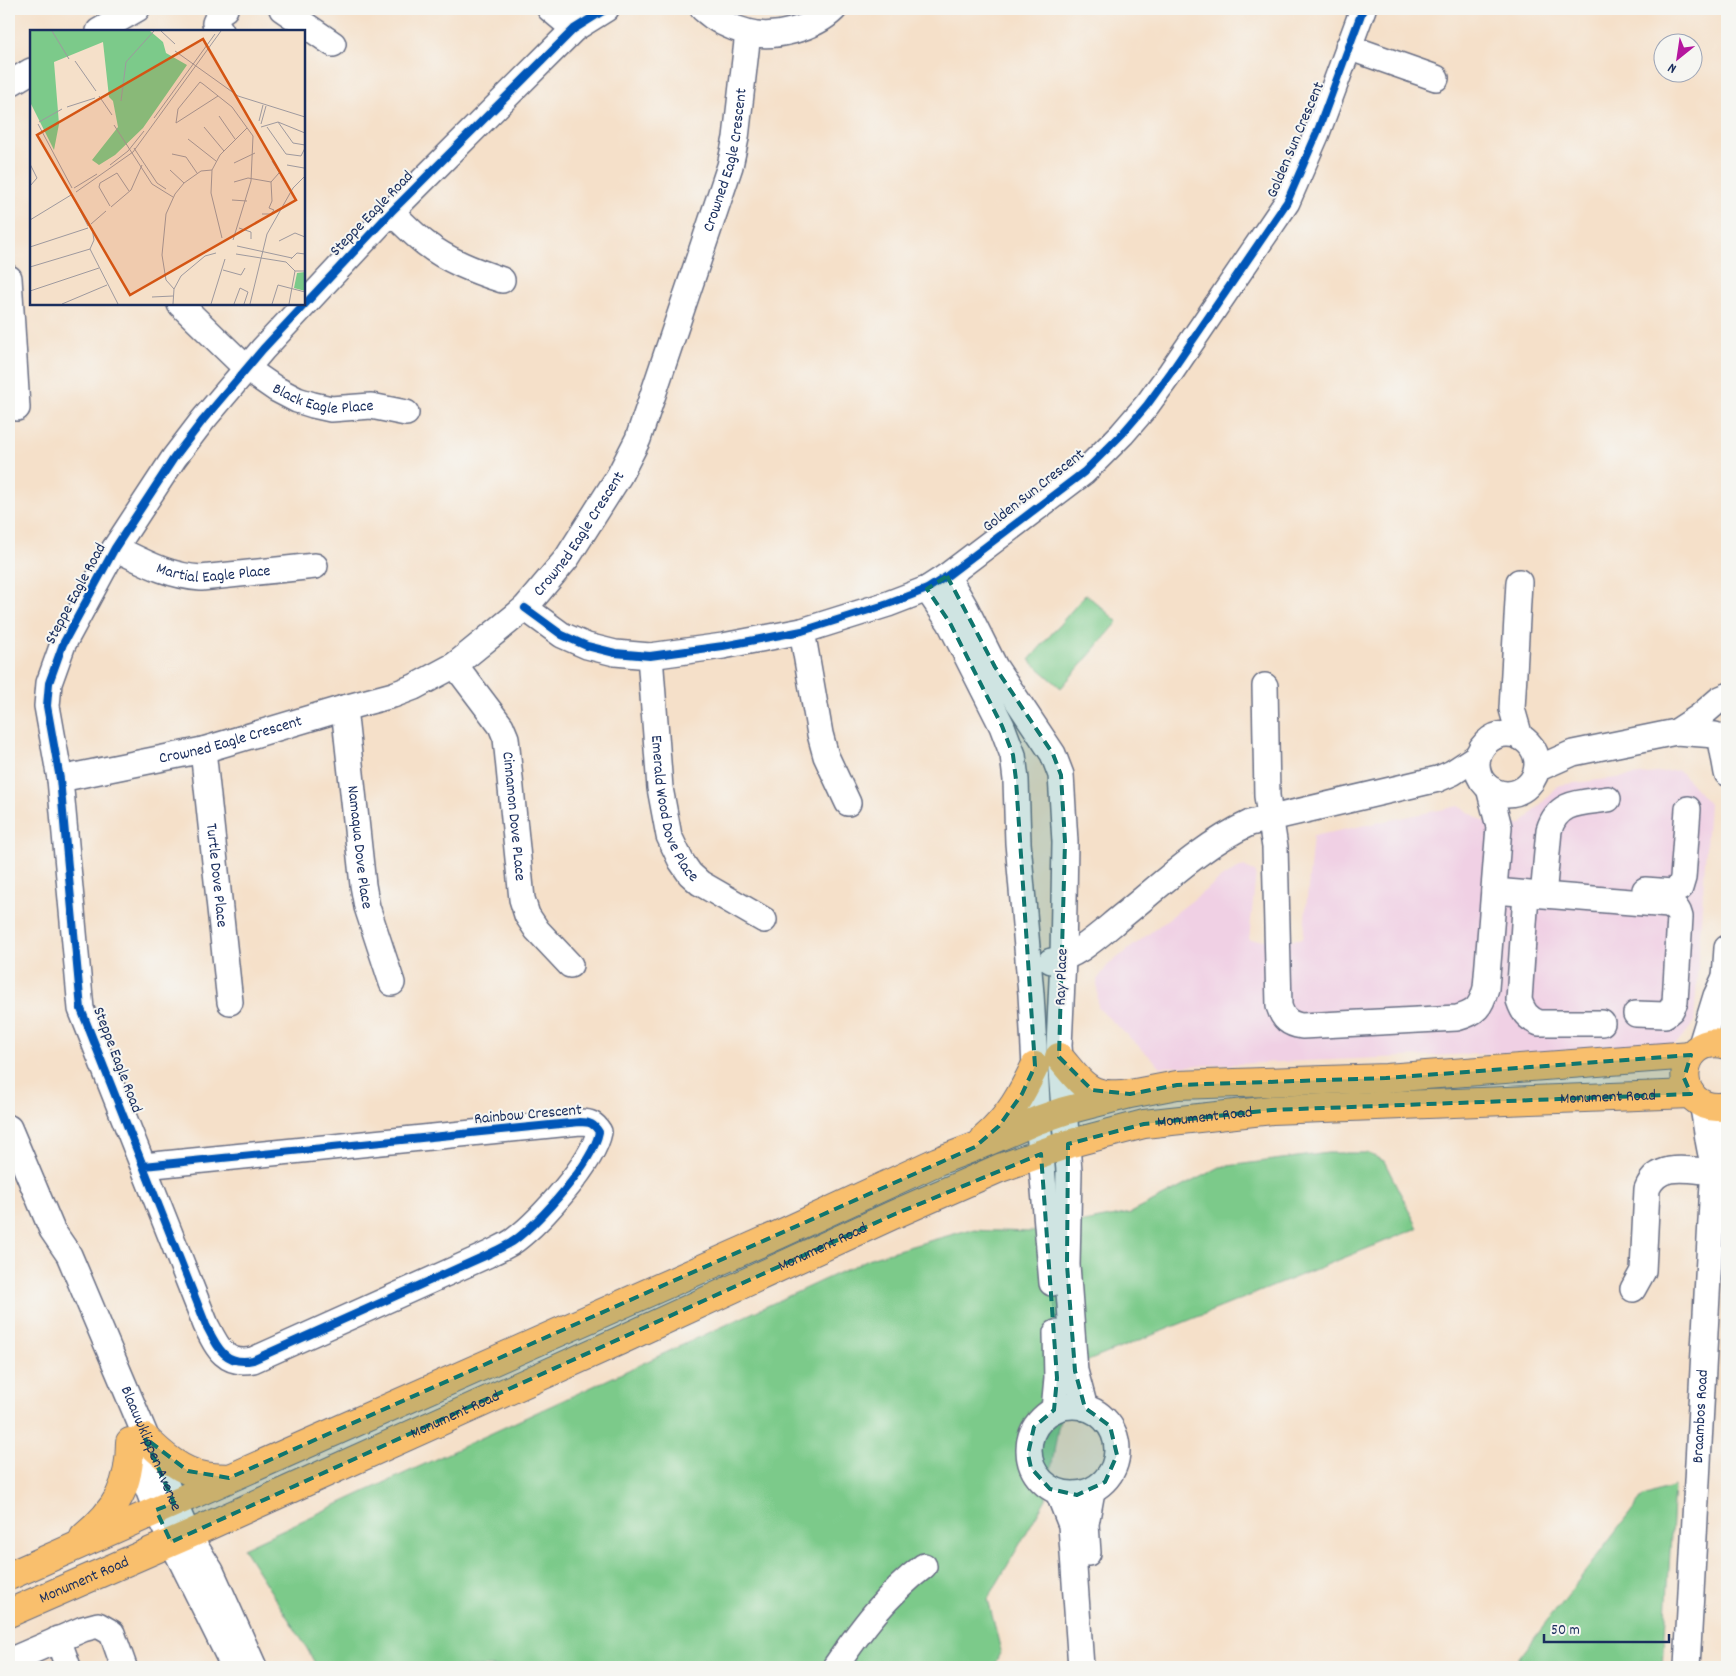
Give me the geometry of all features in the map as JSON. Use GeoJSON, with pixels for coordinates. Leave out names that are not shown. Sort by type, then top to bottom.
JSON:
{"type":"FeatureCollection","features":[{"type":"Feature","properties":{"kind":"main road","name":"Monument Road"},"geometry":{"type":"LineString","coordinates":[[9,1576],[778,1235],[938,1160],[975,1147],[1038,1120],[1130,1094],[1177,1085],[1386,1078],[1695,1052],[1710,1044],[1727,1045]]}},
{"type":"Feature","properties":{"kind":"main road"},"geometry":{"type":"LineString","coordinates":[[1695,1052],[1685,1066],[1684,1078],[1687,1089],[1707,1101]]}},
{"type":"Feature","properties":{"kind":"main road"},"geometry":{"type":"LineString","coordinates":[[975,1147],[999,1126],[1011,1112],[1022,1094],[1047,1062],[1092,1090],[1102,1094],[1130,1094]]}},
{"type":"Feature","properties":{"kind":"main road","name":"Monument Road"},"geometry":{"type":"LineString","coordinates":[[9,1613],[619,1341],[895,1214],[1000,1168],[1068,1144],[1144,1124],[1272,1110],[1707,1101]]}},
{"type":"Feature","properties":{"kind":"main road"},"geometry":{"type":"LineString","coordinates":[[65,1552],[99,1524],[121,1495],[138,1440],[188,1471],[204,1476],[229,1478]]}},
{"type":"Feature","properties":{"kind":"street"},"geometry":{"type":"LineString","coordinates":[[101,30],[137,9]]}},
{"type":"Feature","properties":{"kind":"street"},"geometry":{"type":"LineString","coordinates":[[220,30],[215,23],[220,12],[225,9]]}},
{"type":"Feature","properties":{"kind":"street"},"geometry":{"type":"LineString","coordinates":[[282,9],[333,44]]}},
{"type":"Feature","properties":{"kind":"street"},"geometry":{"type":"LineString","coordinates":[[550,9],[574,29]]}},
{"type":"Feature","properties":{"kind":"street","name":"Steppe Eagle Road"},"geometry":{"type":"LineString","coordinates":[[222,1352],[206,1325],[81,1009],[60,779],[47,706],[49,683],[63,644],[116,548],[174,458],[247,368],[391,212],[574,29],[606,9]]}},
{"type":"Feature","properties":{"kind":"street"},"geometry":{"type":"LineString","coordinates":[[703,9],[713,18],[748,33],[774,34],[803,28],[829,14],[834,9]]}},
{"type":"Feature","properties":{"kind":"street","name":"Golden Sun Crescent"},"geometry":{"type":"LineString","coordinates":[[526,608],[562,635],[587,646],[615,654],[650,656],[723,646],[802,631],[888,604],[937,582],[1084,472],[1122,434],[1147,405],[1287,202],[1318,133],[1363,9]]}},
{"type":"Feature","properties":{"kind":"street","name":"Crowned Eagle Crescent"},"geometry":{"type":"LineString","coordinates":[[60,779],[203,750],[393,695],[414,687],[455,665],[526,608],[567,558],[619,476],[638,439],[730,166],[736,138],[748,33]]}},
{"type":"Feature","properties":{"kind":"street"},"geometry":{"type":"LineString","coordinates":[[1348,47],[1436,78]]}},
{"type":"Feature","properties":{"kind":"street"},"geometry":{"type":"LineString","coordinates":[[9,84],[30,72]]}},
{"type":"Feature","properties":{"kind":"street"},"geometry":{"type":"LineString","coordinates":[[391,212],[425,243],[444,256],[502,280]]}},
{"type":"Feature","properties":{"kind":"street"},"geometry":{"type":"LineString","coordinates":[[9,278],[17,408]]}},
{"type":"Feature","properties":{"kind":"street"},"geometry":{"type":"LineString","coordinates":[[9,286],[30,283]]}},
{"type":"Feature","properties":{"kind":"street","name":"Black Eagle Place"},"geometry":{"type":"LineString","coordinates":[[181,305],[247,368],[276,388],[313,405],[331,409],[371,406],[406,413]]}},
{"type":"Feature","properties":{"kind":"street","name":"Martial Eagle Place"},"geometry":{"type":"LineString","coordinates":[[116,548],[167,573],[188,578],[315,566]]}},
{"type":"Feature","properties":{"kind":"street","name":"Ray Place"},"geometry":{"type":"LineString","coordinates":[[937,582],[950,623],[974,650],[995,667],[1053,754],[1061,775],[1065,842],[1063,959],[1038,1120],[1055,1315],[1057,1378],[1054,1410]]}},
{"type":"Feature","properties":{"kind":"street"},"geometry":{"type":"LineString","coordinates":[[1438,779],[1486,785],[1505,794],[1522,790],[1534,777],[1530,752],[1512,709],[1519,582]]}},
{"type":"Feature","properties":{"kind":"street"},"geometry":{"type":"LineString","coordinates":[[802,631],[820,734],[826,756],[848,803]]}},
{"type":"Feature","properties":{"kind":"street","name":"Ray Place"},"geometry":{"type":"LineString","coordinates":[[974,650],[1013,754],[1016,780],[1018,844],[1032,994],[1047,1062],[1064,1112],[1068,1144],[1067,1265],[1069,1314],[1075,1371],[1085,1408]]}},
{"type":"Feature","properties":{"kind":"street","name":"Emerald Wood Dove Place"},"geometry":{"type":"LineString","coordinates":[[650,656],[660,788],[669,836],[681,861],[690,874],[700,883],[764,920]]}},
{"type":"Feature","properties":{"kind":"street","name":"Cinnamon Dove PLace"},"geometry":{"type":"LineString","coordinates":[[455,665],[501,726],[506,738],[522,899],[527,915],[537,930],[570,965]]}},
{"type":"Feature","properties":{"kind":"street"},"geometry":{"type":"LineString","coordinates":[[1266,686],[1267,796],[1275,847],[1279,1006],[1281,1014],[1293,1024],[1302,1026],[1457,1018],[1474,1012],[1480,1004],[1486,988],[1499,827],[1514,793]]}},
{"type":"Feature","properties":{"kind":"street"},"geometry":{"type":"LineString","coordinates":[[1494,736],[1503,734],[1530,752],[1573,754],[1676,732],[1699,718],[1720,701]]}},
{"type":"Feature","properties":{"kind":"street"},"geometry":{"type":"LineString","coordinates":[[1720,701],[1710,713],[1710,721],[1721,739],[1727,774]]}},
{"type":"Feature","properties":{"kind":"street","name":"Namaqua Dove Place"},"geometry":{"type":"LineString","coordinates":[[344,708],[363,885],[367,907],[392,983]]}},
{"type":"Feature","properties":{"kind":"street"},"geometry":{"type":"LineString","coordinates":[[1499,827],[1486,785],[1478,774],[1478,756],[1481,748],[1494,736],[1512,709]]}},
{"type":"Feature","properties":{"kind":"street"},"geometry":{"type":"LineString","coordinates":[[1676,732],[1721,739]]}},
{"type":"Feature","properties":{"kind":"street"},"geometry":{"type":"LineString","coordinates":[[1013,754],[1047,746]]}},
{"type":"Feature","properties":{"kind":"street","name":"Turtle Dove Place"},"geometry":{"type":"LineString","coordinates":[[203,750],[230,1002]]}},
{"type":"Feature","properties":{"kind":"street"},"geometry":{"type":"LineString","coordinates":[[1028,964],[1063,959],[1089,942],[1230,832],[1250,823],[1438,779],[1462,767],[1478,756]]}},
{"type":"Feature","properties":{"kind":"street"},"geometry":{"type":"LineString","coordinates":[[1602,1023],[1539,1023],[1532,1020],[1524,1012],[1519,1000],[1535,890],[1552,822],[1558,812],[1566,806],[1608,799]]}},
{"type":"Feature","properties":{"kind":"street"},"geometry":{"type":"LineString","coordinates":[[1494,888],[1673,892],[1680,888],[1683,878],[1688,809]]}},
{"type":"Feature","properties":{"kind":"street"},"geometry":{"type":"LineString","coordinates":[[1535,890],[1669,905],[1678,911],[1680,917],[1675,1002],[1671,1010],[1665,1015],[1636,1014]]}},
{"type":"Feature","properties":{"kind":"street"},"geometry":{"type":"LineString","coordinates":[[1695,1052],[1716,996],[1726,982],[1727,948]]}},
{"type":"Feature","properties":{"kind":"street","name":"Braambos Road"},"geometry":{"type":"LineString","coordinates":[[1687,1667],[1714,1168],[1710,1154],[1706,1122],[1707,1101]]}},
{"type":"Feature","properties":{"kind":"street","name":"Rainbow Crescent"},"geometry":{"type":"LineString","coordinates":[[144,1166],[580,1122],[589,1122],[599,1132],[592,1152],[581,1169],[539,1219],[514,1241],[487,1255],[253,1360],[243,1362],[231,1359],[222,1352]]}},
{"type":"Feature","properties":{"kind":"street","name":"Blaauwklippen Avenue"},"geometry":{"type":"LineString","coordinates":[[9,1128],[52,1230],[69,1255],[138,1440],[234,1667]]}},
{"type":"Feature","properties":{"kind":"street","name":"Braambos Road"},"geometry":{"type":"LineString","coordinates":[[1714,1168],[1727,1128]]}},
{"type":"Feature","properties":{"kind":"street"},"geometry":{"type":"LineString","coordinates":[[1633,1289],[1643,1271],[1646,1189],[1649,1182],[1664,1170],[1675,1168],[1714,1168]]}},
{"type":"Feature","properties":{"kind":"street"},"geometry":{"type":"LineString","coordinates":[[1070,1406],[1085,1408],[1099,1414],[1110,1426],[1116,1440],[1117,1455],[1113,1470],[1105,1482],[1092,1491],[1077,1495],[1063,1494],[1050,1489],[1039,1480],[1031,1468],[1028,1454],[1029,1440],[1034,1426],[1044,1416],[1054,1410],[1070,1406]]}},
{"type":"Feature","properties":{"kind":"street"},"geometry":{"type":"LineString","coordinates":[[1092,1491],[1086,1524],[1096,1667]]}},
{"type":"Feature","properties":{"kind":"street"},"geometry":{"type":"LineString","coordinates":[[1058,1492],[1070,1525],[1081,1667]]}},
{"type":"Feature","properties":{"kind":"street","name":"Blaauwklippen Avenue"},"geometry":{"type":"LineString","coordinates":[[180,1538],[211,1571],[254,1667]]}},
{"type":"Feature","properties":{"kind":"street"},"geometry":{"type":"LineString","coordinates":[[835,1667],[875,1611],[924,1566]]}},
{"type":"Feature","properties":{"kind":"street"},"geometry":{"type":"LineString","coordinates":[[16,1662],[58,1639],[98,1625],[112,1632],[124,1667]]}},
{"type":"Feature","properties":{"kind":"street"},"geometry":{"type":"LineString","coordinates":[[58,1639],[68,1667]]}},
{"type":"Feature","properties":{"kind":"highlighted area"},"geometry":{"type":"Polygon","coordinates":[[[947,576],[995,667],[1053,754],[1061,775],[1065,842],[1059,1057],[1092,1090],[1130,1094],[1177,1085],[1386,1078],[1691,1055],[1684,1078],[1691,1094],[1272,1110],[1144,1124],[1068,1144],[1067,1265],[1075,1371],[1085,1408],[1110,1426],[1117,1455],[1105,1482],[1077,1495],[1050,1489],[1031,1468],[1028,1454],[1034,1427],[1054,1410],[1057,1378],[1041,1154],[895,1214],[171,1542],[156,1510],[174,1503],[145,1438],[188,1471],[229,1478],[975,1147],[999,1126],[1022,1094],[1035,1066],[1016,780],[1013,755],[1002,726],[950,623],[927,589],[947,576]]]}},
{"type":"Feature","properties":{"kind":"shaded area"},"geometry":{"type":"Polygon","coordinates":[[[1679,770],[1709,804],[1694,1023],[1674,1046],[1161,1067],[1098,1008],[1097,980],[1108,965],[1224,876],[1244,866],[1256,873],[1249,940],[1303,939],[1313,836],[1459,806],[1483,821],[1521,825],[1559,785],[1679,770]]]}},
{"type":"Feature","properties":{"kind":"green space"},"geometry":{"type":"Polygon","coordinates":[[[1086,594],[1118,622],[1061,688],[1029,660],[1086,594]]]}},
{"type":"Feature","properties":{"kind":"green space"},"geometry":{"type":"Polygon","coordinates":[[[1328,1153],[1367,1153],[1384,1161],[1418,1228],[1068,1369],[1046,1499],[988,1599],[1001,1651],[993,1667],[317,1667],[243,1548],[873,1257],[968,1230],[1031,1232],[1131,1213],[1220,1167],[1328,1153]]]}},
{"type":"Feature","properties":{"kind":"green space"},"geometry":{"type":"Polygon","coordinates":[[[1674,1486],[1663,1667],[1514,1667],[1643,1496],[1674,1486]]]}},
{"type":"Feature","properties":{"kind":"cycle path"},"geometry":{"type":"LineString","coordinates":[[305,304],[391,212],[574,29],[606,9]]}},
{"type":"Feature","properties":{"kind":"cycle path"},"geometry":{"type":"LineString","coordinates":[[525,608],[562,635],[587,646],[615,653],[650,656],[723,646],[802,631],[888,604],[927,589],[947,576],[1084,472],[1122,434],[1147,405],[1287,202],[1317,133],[1363,9]]}},
{"type":"Feature","properties":{"kind":"cycle path"},"geometry":{"type":"LineString","coordinates":[[144,1166],[580,1122],[591,1124],[599,1132],[595,1145],[587,1159],[564,1190],[526,1231],[509,1244],[253,1360],[235,1360],[223,1353],[218,1347],[206,1325],[81,1009],[60,779],[47,706],[49,683],[63,644],[115,548],[174,458],[203,420],[263,349],[304,305]]}}]}
